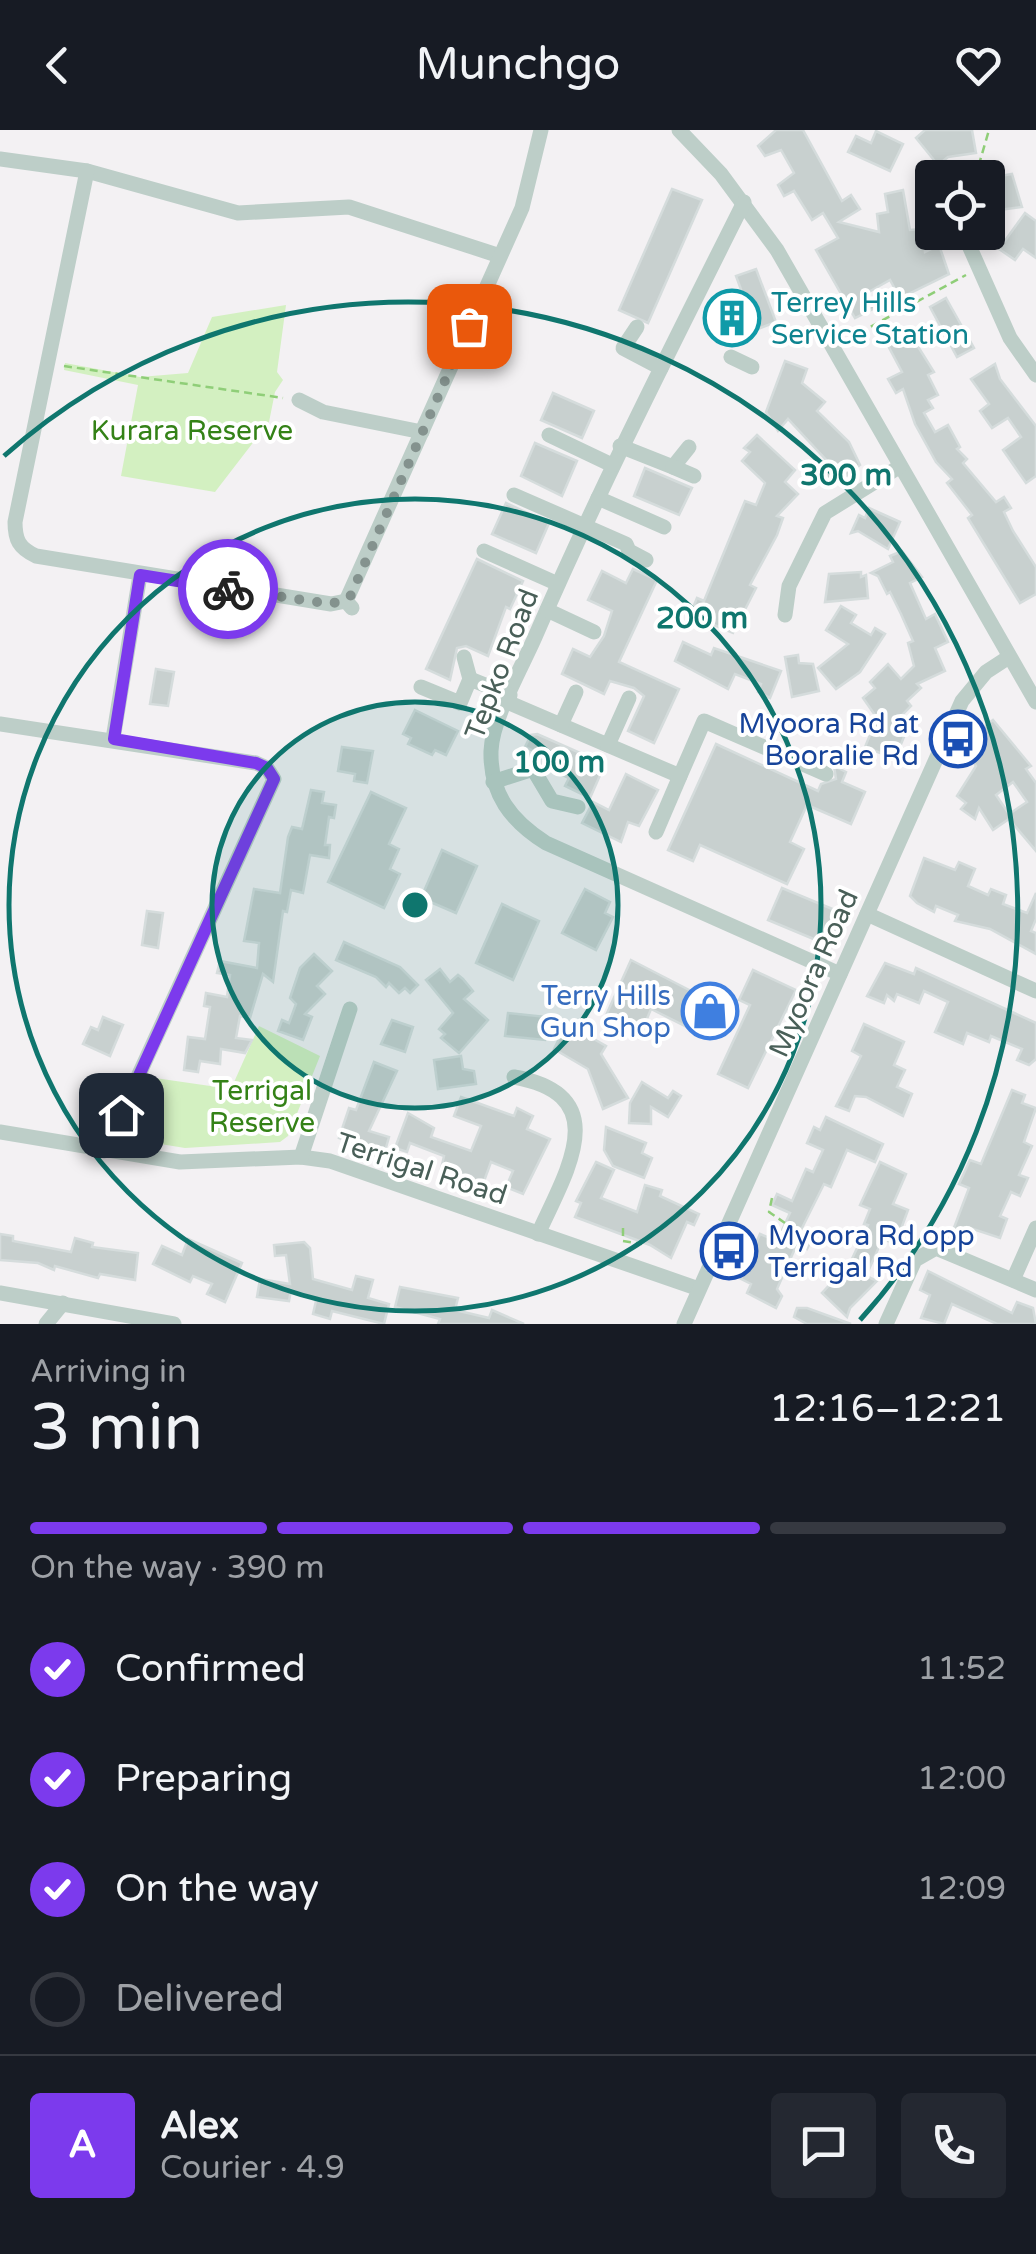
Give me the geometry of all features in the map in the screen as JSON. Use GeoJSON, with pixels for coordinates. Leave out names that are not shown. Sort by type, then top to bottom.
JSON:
{"type":"FeatureCollection","features":[{"type":"Feature","properties":{"kind":"street"},"geometry":{"type":"LineString","coordinates":[[87,172],[14,522],[15,538],[23,550],[36,556],[140,575],[349,604],[522,208],[541,130]]}},
{"type":"Feature","properties":{"kind":"street"},"geometry":{"type":"LineString","coordinates":[[679,130],[744,202],[777,250],[1036,702]]}},
{"type":"Feature","properties":{"kind":"street"},"geometry":{"type":"LineString","coordinates":[[0,159],[87,172],[238,213],[350,206],[500,256]]}},
{"type":"Feature","properties":{"kind":"street","name":"Tepko Road"},"geometry":{"type":"LineString","coordinates":[[744,202],[620,446],[558,584],[491,746],[493,782],[505,807],[522,828],[546,843],[840,974]]}},
{"type":"Feature","properties":{"kind":"street"},"geometry":{"type":"LineString","coordinates":[[971,250],[1010,338],[1036,376]]}},
{"type":"Feature","properties":{"kind":"street"},"geometry":{"type":"LineString","coordinates":[[636,327],[623,348],[661,368]]}},
{"type":"Feature","properties":{"kind":"street"},"geometry":{"type":"LineString","coordinates":[[731,357],[752,367]]}},
{"type":"Feature","properties":{"kind":"street"},"geometry":{"type":"LineString","coordinates":[[299,400],[323,412],[422,432]]}},
{"type":"Feature","properties":{"kind":"street"},"geometry":{"type":"LineString","coordinates":[[549,434],[612,464]]}},
{"type":"Feature","properties":{"kind":"street"},"geometry":{"type":"LineString","coordinates":[[620,446],[694,476]]}},
{"type":"Feature","properties":{"kind":"street"},"geometry":{"type":"LineString","coordinates":[[673,467],[689,446]]}},
{"type":"Feature","properties":{"kind":"street"},"geometry":{"type":"LineString","coordinates":[[786,615],[790,586],[824,512],[899,467]]}},
{"type":"Feature","properties":{"kind":"street"},"geometry":{"type":"LineString","coordinates":[[514,494],[626,544],[630,552],[646,560]]}},
{"type":"Feature","properties":{"kind":"street"},"geometry":{"type":"LineString","coordinates":[[598,498],[664,527]]}},
{"type":"Feature","properties":{"kind":"street"},"geometry":{"type":"LineString","coordinates":[[484,551],[558,584]]}},
{"type":"Feature","properties":{"kind":"street"},"geometry":{"type":"LineString","coordinates":[[114,739],[140,575]]}},
{"type":"Feature","properties":{"kind":"street"},"geometry":{"type":"LineString","coordinates":[[547,610],[594,632]]}},
{"type":"Feature","properties":{"kind":"street"},"geometry":{"type":"LineString","coordinates":[[422,687],[460,702],[470,679],[464,657]]}},
{"type":"Feature","properties":{"kind":"street","name":"Myoora Road"},"geometry":{"type":"LineString","coordinates":[[684,1324],[962,702],[986,672],[1008,657]]}},
{"type":"Feature","properties":{"kind":"street"},"geometry":{"type":"LineString","coordinates":[[470,679],[561,725],[680,776]]}},
{"type":"Feature","properties":{"kind":"street"},"geometry":{"type":"LineString","coordinates":[[561,725],[576,692]]}},
{"type":"Feature","properties":{"kind":"street"},"geometry":{"type":"LineString","coordinates":[[608,745],[628,698]]}},
{"type":"Feature","properties":{"kind":"street"},"geometry":{"type":"LineString","coordinates":[[656,832],[704,722],[826,774]]}},
{"type":"Feature","properties":{"kind":"street"},"geometry":{"type":"LineString","coordinates":[[0,724],[256,763],[267,768],[274,779],[104,1151]]}},
{"type":"Feature","properties":{"kind":"street"},"geometry":{"type":"LineString","coordinates":[[493,782],[533,769],[552,801],[578,808]]}},
{"type":"Feature","properties":{"kind":"street"},"geometry":{"type":"LineString","coordinates":[[867,914],[1036,991]]}},
{"type":"Feature","properties":{"kind":"street"},"geometry":{"type":"LineString","coordinates":[[301,1157],[350,1009]]}},
{"type":"Feature","properties":{"kind":"street"},"geometry":{"type":"LineString","coordinates":[[514,1077],[553,1089],[568,1105],[576,1129],[573,1154],[538,1234]]}},
{"type":"Feature","properties":{"kind":"street","name":"Terrigal Road"},"geometry":{"type":"LineString","coordinates":[[0,1132],[180,1162],[301,1157],[362,1170],[699,1290]]}},
{"type":"Feature","properties":{"kind":"street"},"geometry":{"type":"LineString","coordinates":[[1013,1280],[1036,1228]]}},
{"type":"Feature","properties":{"kind":"street"},"geometry":{"type":"LineString","coordinates":[[886,1324],[915,1260],[936,1248],[1036,1290]]}},
{"type":"Feature","properties":{"kind":"street"},"geometry":{"type":"LineString","coordinates":[[0,1293],[174,1324]]}},
{"type":"Feature","properties":{"kind":"street"},"geometry":{"type":"LineString","coordinates":[[46,1324],[63,1303]]}},
{"type":"Feature","properties":{"kind":"path"},"geometry":{"type":"LineString","coordinates":[[980,160],[989,130]]}},
{"type":"Feature","properties":{"kind":"path"},"geometry":{"type":"LineString","coordinates":[[848,339],[979,268]]}},
{"type":"Feature","properties":{"kind":"path"},"geometry":{"type":"LineString","coordinates":[[48,363],[299,400]]}},
{"type":"Feature","properties":{"kind":"path"},"geometry":{"type":"LineString","coordinates":[[772,1198],[769,1212],[785,1223]]}},
{"type":"Feature","properties":{"kind":"path"},"geometry":{"type":"LineString","coordinates":[[623,1228],[623,1241],[642,1244]]}},
{"type":"Feature","properties":{"kind":"green space","name":"Kurara Reserve"},"geometry":{"type":"Polygon","coordinates":[[[286,305],[277,372],[283,380],[275,392],[269,422],[215,492],[121,476],[138,385],[64,370],[65,363],[140,377],[188,373],[212,317],[286,305]]]}},
{"type":"Feature","properties":{"kind":"green space","name":"Terrigal Reserve"},"geometry":{"type":"Polygon","coordinates":[[[259,1026],[320,1056],[288,1136],[280,1142],[185,1148],[136,1140],[131,1131],[155,1078],[231,1089],[259,1026]]]}},
{"type":"Feature","properties":{"kind":"building"},"geometry":{"type":"Polygon","coordinates":[[[776,130],[803,130],[842,201],[851,195],[860,209],[839,222],[879,232],[877,214],[888,212],[885,194],[903,190],[910,230],[915,230],[915,250],[941,250],[949,274],[900,298],[890,280],[867,293],[875,308],[855,318],[816,250],[838,238],[823,213],[812,220],[794,191],[784,196],[778,185],[794,173],[781,150],[765,156],[758,146],[776,130]]]}},
{"type":"Feature","properties":{"kind":"building"},"geometry":{"type":"Polygon","coordinates":[[[925,130],[972,130],[976,153],[934,160],[916,138],[925,130]]]}},
{"type":"Feature","properties":{"kind":"building"},"geometry":{"type":"Polygon","coordinates":[[[876,131],[903,144],[890,171],[848,152],[856,136],[871,143],[876,131]]]}},
{"type":"Feature","properties":{"kind":"building"},"geometry":{"type":"Polygon","coordinates":[[[1012,174],[1022,207],[1005,209],[1005,175],[1012,174]]]}},
{"type":"Feature","properties":{"kind":"building"},"geometry":{"type":"Polygon","coordinates":[[[672,189],[702,200],[648,323],[619,310],[672,189]]]}},
{"type":"Feature","properties":{"kind":"building"},"geometry":{"type":"Polygon","coordinates":[[[1025,213],[1036,221],[1036,258],[1023,249],[1015,260],[1000,250],[1005,250],[1005,241],[1025,213]]]}},
{"type":"Feature","properties":{"kind":"building"},"geometry":{"type":"Polygon","coordinates":[[[756,269],[776,322],[740,336],[713,325],[723,300],[749,311],[736,276],[756,269]]]}},
{"type":"Feature","properties":{"kind":"building"},"geometry":{"type":"Polygon","coordinates":[[[946,298],[974,348],[957,357],[930,307],[946,298]]]}},
{"type":"Feature","properties":{"kind":"building"},"geometry":{"type":"Polygon","coordinates":[[[907,329],[934,372],[928,375],[938,395],[928,400],[933,408],[924,413],[935,432],[948,425],[960,447],[957,449],[967,459],[963,463],[996,502],[1004,497],[1011,508],[1004,512],[1036,567],[1036,594],[1020,603],[968,518],[972,515],[947,483],[952,479],[936,462],[915,424],[903,389],[896,393],[888,379],[902,372],[885,340],[907,329]]]}},
{"type":"Feature","properties":{"kind":"building"},"geometry":{"type":"Polygon","coordinates":[[[785,361],[807,369],[802,383],[825,402],[817,411],[849,442],[860,465],[840,481],[830,483],[821,466],[828,462],[788,419],[778,431],[766,412],[785,361]]]}},
{"type":"Feature","properties":{"kind":"building"},"geometry":{"type":"Polygon","coordinates":[[[995,364],[1000,379],[1036,426],[1036,476],[1026,483],[1003,450],[1021,437],[1008,418],[992,428],[980,411],[989,404],[971,379],[995,364]]]}},
{"type":"Feature","properties":{"kind":"building"},"geometry":{"type":"Polygon","coordinates":[[[553,393],[594,411],[582,438],[541,420],[553,393]]]}},
{"type":"Feature","properties":{"kind":"building"},"geometry":{"type":"Polygon","coordinates":[[[757,435],[795,470],[785,482],[798,494],[777,516],[783,518],[777,535],[750,585],[756,588],[733,633],[690,615],[697,598],[704,601],[745,501],[756,505],[765,483],[742,461],[750,452],[744,448],[757,435]]]}},
{"type":"Feature","properties":{"kind":"building"},"geometry":{"type":"Polygon","coordinates":[[[535,443],[577,461],[562,496],[521,476],[535,443]]]}},
{"type":"Feature","properties":{"kind":"building"},"geometry":{"type":"Polygon","coordinates":[[[645,468],[692,488],[679,515],[634,496],[645,468]]]}},
{"type":"Feature","properties":{"kind":"building"},"geometry":{"type":"Polygon","coordinates":[[[506,503],[549,523],[536,553],[492,534],[506,503]]]}},
{"type":"Feature","properties":{"kind":"building"},"geometry":{"type":"Polygon","coordinates":[[[869,508],[900,522],[888,549],[858,531],[851,533],[859,515],[865,518],[869,508]]]}},
{"type":"Feature","properties":{"kind":"building"},"geometry":{"type":"Polygon","coordinates":[[[902,551],[922,577],[910,583],[926,619],[935,614],[948,642],[935,648],[945,671],[917,684],[921,688],[907,701],[911,706],[895,722],[908,727],[895,759],[865,747],[877,718],[863,698],[875,688],[870,682],[888,664],[901,679],[914,666],[908,643],[913,641],[901,614],[890,592],[887,594],[878,576],[871,573],[893,562],[890,556],[902,551]]]}},
{"type":"Feature","properties":{"kind":"building"},"geometry":{"type":"Polygon","coordinates":[[[477,559],[523,581],[510,609],[506,607],[488,656],[466,646],[457,648],[450,680],[426,669],[477,559]]]}},
{"type":"Feature","properties":{"kind":"building"},"geometry":{"type":"Polygon","coordinates":[[[633,569],[657,580],[619,662],[679,689],[654,743],[628,731],[644,696],[634,688],[610,681],[604,694],[562,674],[573,649],[590,657],[604,636],[612,611],[588,600],[602,571],[626,583],[633,569]]]}},
{"type":"Feature","properties":{"kind":"building"},"geometry":{"type":"Polygon","coordinates":[[[861,572],[861,577],[866,575],[868,598],[825,602],[829,574],[861,572]]]}},
{"type":"Feature","properties":{"kind":"building"},"geometry":{"type":"Polygon","coordinates":[[[841,606],[856,615],[851,623],[871,635],[875,628],[885,634],[860,672],[836,689],[818,668],[848,644],[826,630],[841,606]]]}},
{"type":"Feature","properties":{"kind":"building"},"geometry":{"type":"Polygon","coordinates":[[[683,642],[711,655],[714,648],[781,671],[770,698],[758,692],[761,684],[735,674],[728,689],[675,661],[683,642]]]}},
{"type":"Feature","properties":{"kind":"building"},"geometry":{"type":"Polygon","coordinates":[[[798,655],[799,663],[813,664],[819,691],[792,697],[785,657],[798,655]]]}},
{"type":"Feature","properties":{"kind":"building"},"geometry":{"type":"Polygon","coordinates":[[[156,669],[174,672],[168,706],[150,704],[156,669]]]}},
{"type":"Feature","properties":{"kind":"building"},"geometry":{"type":"Polygon","coordinates":[[[415,710],[458,731],[446,755],[435,750],[432,755],[408,744],[411,738],[403,734],[415,710]]]}},
{"type":"Feature","properties":{"kind":"building"},"geometry":{"type":"Polygon","coordinates":[[[993,720],[1031,766],[1026,769],[1036,783],[1036,851],[1009,819],[993,830],[979,808],[975,819],[961,809],[966,803],[957,796],[976,766],[969,755],[975,751],[962,737],[970,721],[984,727],[993,720]],[[1013,782],[996,795],[1009,814],[1027,802],[1013,782]]]}},
{"type":"Feature","properties":{"kind":"building"},"geometry":{"type":"Polygon","coordinates":[[[537,734],[605,764],[590,798],[565,786],[569,778],[552,770],[556,762],[525,747],[531,735],[537,734]]]}},
{"type":"Feature","properties":{"kind":"building"},"geometry":{"type":"Polygon","coordinates":[[[716,744],[818,791],[821,784],[836,779],[834,766],[846,772],[842,782],[865,792],[851,824],[807,805],[790,842],[804,849],[787,884],[700,845],[693,861],[668,850],[716,744]]]}},
{"type":"Feature","properties":{"kind":"building"},"geometry":{"type":"Polygon","coordinates":[[[342,747],[373,751],[367,783],[354,781],[355,774],[338,771],[342,747]]]}},
{"type":"Feature","properties":{"kind":"building"},"geometry":{"type":"Polygon","coordinates":[[[626,774],[658,790],[639,826],[628,822],[621,842],[582,823],[593,802],[609,810],[626,774]]]}},
{"type":"Feature","properties":{"kind":"building"},"geometry":{"type":"Polygon","coordinates":[[[311,790],[324,792],[322,803],[336,805],[334,818],[329,817],[325,845],[330,845],[329,858],[310,855],[303,893],[291,890],[287,912],[283,911],[273,982],[263,974],[250,1018],[240,1016],[236,1038],[252,1040],[245,1053],[221,1049],[220,1064],[200,1061],[198,1072],[184,1070],[188,1037],[205,1039],[210,1007],[204,1006],[206,993],[227,997],[230,975],[217,973],[220,961],[257,968],[259,943],[244,941],[254,889],[280,893],[288,837],[292,827],[302,829],[311,790]]]}},
{"type":"Feature","properties":{"kind":"building"},"geometry":{"type":"Polygon","coordinates":[[[371,792],[406,808],[389,844],[399,849],[390,869],[400,874],[384,908],[328,882],[371,792]]]}},
{"type":"Feature","properties":{"kind":"building"},"geometry":{"type":"Polygon","coordinates":[[[442,850],[477,866],[456,913],[421,898],[442,850]]]}},
{"type":"Feature","properties":{"kind":"building"},"geometry":{"type":"Polygon","coordinates":[[[924,858],[955,870],[959,862],[975,869],[968,886],[988,895],[991,889],[1006,895],[1003,904],[1027,913],[1036,893],[1036,919],[1031,931],[1036,933],[1036,954],[990,929],[955,921],[958,915],[936,906],[934,912],[917,903],[910,896],[924,858]]]}},
{"type":"Feature","properties":{"kind":"building"},"geometry":{"type":"Polygon","coordinates":[[[782,888],[842,913],[828,945],[768,920],[782,888]]]}},
{"type":"Feature","properties":{"kind":"building"},"geometry":{"type":"Polygon","coordinates":[[[585,889],[610,902],[605,913],[613,917],[596,950],[562,933],[585,889]]]}},
{"type":"Feature","properties":{"kind":"building"},"geometry":{"type":"Polygon","coordinates":[[[502,904],[539,921],[513,980],[476,963],[502,904]]]}},
{"type":"Feature","properties":{"kind":"building"},"geometry":{"type":"Polygon","coordinates":[[[147,911],[163,913],[158,948],[142,945],[147,911]]]}},
{"type":"Feature","properties":{"kind":"building"},"geometry":{"type":"Polygon","coordinates":[[[344,942],[400,967],[418,985],[410,993],[405,988],[399,993],[389,983],[386,987],[376,977],[336,960],[344,942]]]}},
{"type":"Feature","properties":{"kind":"building"},"geometry":{"type":"Polygon","coordinates":[[[314,954],[332,971],[317,986],[325,994],[305,1014],[312,1017],[303,1040],[278,1031],[282,1020],[289,1023],[296,1004],[290,998],[300,968],[314,954]]]}},
{"type":"Feature","properties":{"kind":"building"},"geometry":{"type":"Polygon","coordinates":[[[631,960],[724,1008],[709,1038],[651,1009],[639,1038],[603,1022],[631,960]]]}},
{"type":"Feature","properties":{"kind":"building"},"geometry":{"type":"Polygon","coordinates":[[[885,963],[914,974],[916,968],[1036,1023],[1036,1059],[1029,1065],[1017,1060],[1022,1049],[991,1036],[989,1042],[967,1033],[963,1044],[935,1032],[948,1002],[924,991],[919,1003],[897,994],[894,1001],[887,995],[884,1003],[867,996],[885,963]]]}},
{"type":"Feature","properties":{"kind":"building"},"geometry":{"type":"Polygon","coordinates":[[[440,969],[450,982],[458,975],[463,979],[473,991],[464,999],[488,1020],[459,1053],[441,1038],[445,1034],[439,1029],[453,1013],[426,980],[440,969]]]}},
{"type":"Feature","properties":{"kind":"building"},"geometry":{"type":"Polygon","coordinates":[[[753,970],[796,990],[748,1088],[718,1074],[750,1005],[739,1000],[753,970]]]}},
{"type":"Feature","properties":{"kind":"building"},"geometry":{"type":"Polygon","coordinates":[[[508,1013],[547,1017],[545,1040],[505,1036],[508,1013]]]}},
{"type":"Feature","properties":{"kind":"building"},"geometry":{"type":"Polygon","coordinates":[[[103,1017],[123,1025],[110,1056],[83,1044],[91,1027],[98,1030],[103,1017]]]}},
{"type":"Feature","properties":{"kind":"building"},"geometry":{"type":"Polygon","coordinates":[[[392,1020],[413,1027],[405,1052],[381,1044],[392,1020]]]}},
{"type":"Feature","properties":{"kind":"building"},"geometry":{"type":"Polygon","coordinates":[[[864,1024],[904,1042],[894,1065],[905,1070],[897,1087],[912,1094],[903,1116],[866,1097],[855,1096],[849,1111],[836,1106],[861,1056],[852,1051],[864,1024]]]}},
{"type":"Feature","properties":{"kind":"building"},"geometry":{"type":"Polygon","coordinates":[[[578,1030],[606,1046],[601,1054],[628,1098],[603,1109],[588,1069],[554,1049],[563,1031],[574,1037],[578,1030]]]}},
{"type":"Feature","properties":{"kind":"building"},"geometry":{"type":"Polygon","coordinates":[[[461,1056],[463,1069],[474,1071],[476,1084],[438,1089],[434,1060],[461,1056]]]}},
{"type":"Feature","properties":{"kind":"building"},"geometry":{"type":"Polygon","coordinates":[[[374,1062],[397,1071],[369,1131],[389,1137],[385,1151],[376,1148],[374,1156],[363,1153],[364,1147],[339,1138],[349,1108],[356,1110],[374,1062]]]}},
{"type":"Feature","properties":{"kind":"building"},"geometry":{"type":"Polygon","coordinates":[[[642,1082],[668,1098],[673,1091],[681,1096],[668,1117],[651,1107],[651,1124],[629,1123],[630,1103],[642,1082]]]}},
{"type":"Feature","properties":{"kind":"building"},"geometry":{"type":"Polygon","coordinates":[[[1012,1090],[1025,1095],[1022,1103],[1036,1108],[1024,1142],[1032,1146],[1019,1175],[1028,1178],[1020,1196],[1011,1192],[1000,1216],[1007,1219],[1000,1238],[967,1227],[963,1237],[952,1233],[969,1188],[959,1184],[970,1160],[981,1164],[1012,1090]]]}},
{"type":"Feature","properties":{"kind":"building"},"geometry":{"type":"Polygon","coordinates":[[[461,1097],[514,1116],[517,1108],[533,1116],[527,1129],[550,1139],[523,1194],[506,1187],[513,1171],[491,1162],[483,1184],[441,1169],[444,1156],[410,1143],[407,1152],[395,1148],[408,1113],[434,1128],[431,1137],[471,1151],[481,1126],[454,1116],[461,1097]]]}},
{"type":"Feature","properties":{"kind":"building"},"geometry":{"type":"Polygon","coordinates":[[[826,1117],[883,1144],[875,1162],[847,1150],[831,1187],[824,1184],[799,1234],[812,1239],[807,1249],[797,1244],[777,1289],[782,1296],[776,1308],[747,1293],[751,1284],[741,1279],[760,1234],[777,1241],[790,1213],[772,1205],[777,1194],[792,1201],[806,1169],[813,1172],[823,1150],[807,1143],[814,1127],[820,1130],[826,1117]]]}},
{"type":"Feature","properties":{"kind":"building"},"geometry":{"type":"Polygon","coordinates":[[[606,1127],[646,1143],[642,1153],[652,1158],[644,1178],[613,1166],[604,1150],[606,1127]]]}},
{"type":"Feature","properties":{"kind":"building"},"geometry":{"type":"Polygon","coordinates":[[[596,1162],[614,1170],[601,1198],[637,1212],[645,1185],[662,1190],[660,1196],[699,1214],[694,1225],[687,1222],[671,1258],[650,1245],[575,1217],[581,1203],[576,1201],[596,1162]]]}},
{"type":"Feature","properties":{"kind":"building"},"geometry":{"type":"Polygon","coordinates":[[[880,1162],[906,1174],[893,1204],[908,1210],[901,1229],[895,1226],[888,1241],[883,1238],[866,1276],[877,1281],[850,1308],[847,1317],[822,1293],[850,1263],[868,1225],[864,1224],[870,1209],[860,1205],[880,1162]]]}},
{"type":"Feature","properties":{"kind":"building"},"geometry":{"type":"Polygon","coordinates":[[[0,1234],[13,1236],[13,1241],[71,1252],[75,1238],[93,1243],[92,1247],[138,1253],[135,1280],[100,1274],[98,1278],[55,1266],[54,1270],[38,1263],[0,1260],[0,1234]]]}},
{"type":"Feature","properties":{"kind":"building"},"geometry":{"type":"Polygon","coordinates":[[[188,1239],[242,1263],[225,1302],[207,1294],[212,1284],[193,1276],[190,1282],[153,1264],[162,1246],[182,1255],[188,1239]]]}},
{"type":"Feature","properties":{"kind":"building"},"geometry":{"type":"Polygon","coordinates":[[[304,1242],[310,1248],[313,1279],[352,1290],[356,1276],[373,1280],[368,1298],[389,1304],[384,1324],[332,1311],[330,1319],[313,1314],[316,1301],[291,1290],[289,1301],[257,1297],[260,1279],[290,1284],[286,1255],[275,1256],[274,1245],[304,1242]]]}},
{"type":"Feature","properties":{"kind":"building"},"geometry":{"type":"Polygon","coordinates":[[[928,1271],[1012,1313],[1017,1302],[1033,1308],[1036,1324],[997,1324],[952,1304],[944,1324],[921,1318],[930,1295],[920,1290],[928,1271]]]}},
{"type":"Feature","properties":{"kind":"building"},"geometry":{"type":"Polygon","coordinates":[[[400,1287],[458,1298],[455,1310],[489,1318],[492,1310],[524,1324],[438,1324],[440,1319],[395,1307],[400,1287]]]}},
{"type":"Feature","properties":{"kind":"building"},"geometry":{"type":"Polygon","coordinates":[[[797,1308],[851,1324],[807,1324],[794,1317],[797,1308]]]}},
{"type":"Feature","properties":{"kind":"way so far"},"geometry":{"type":"LineString","coordinates":[[228,589],[331,604],[350,597],[469,326]]}},
{"type":"Feature","properties":{"kind":"place","name":"Terrey Hills Service Station"},"geometry":{"type":"Point","coordinates":[732,318]}},
{"type":"Feature","properties":{"kind":"place","name":"Myoora Rd at Booralie Rd"},"geometry":{"type":"Point","coordinates":[958,739]}},
{"type":"Feature","properties":{"kind":"place","name":"Terry Hills Gun Shop"},"geometry":{"type":"Point","coordinates":[710,1011]}},
{"type":"Feature","properties":{"kind":"place","name":"Myoora Rd opp Terrigal Rd"},"geometry":{"type":"Point","coordinates":[729,1251]}},
{"type":"Feature","properties":{"kind":"route"},"geometry":{"type":"LineString","coordinates":[[121,1115],[274,779],[267,768],[256,763],[114,739],[140,575],[228,589]]}}]}
